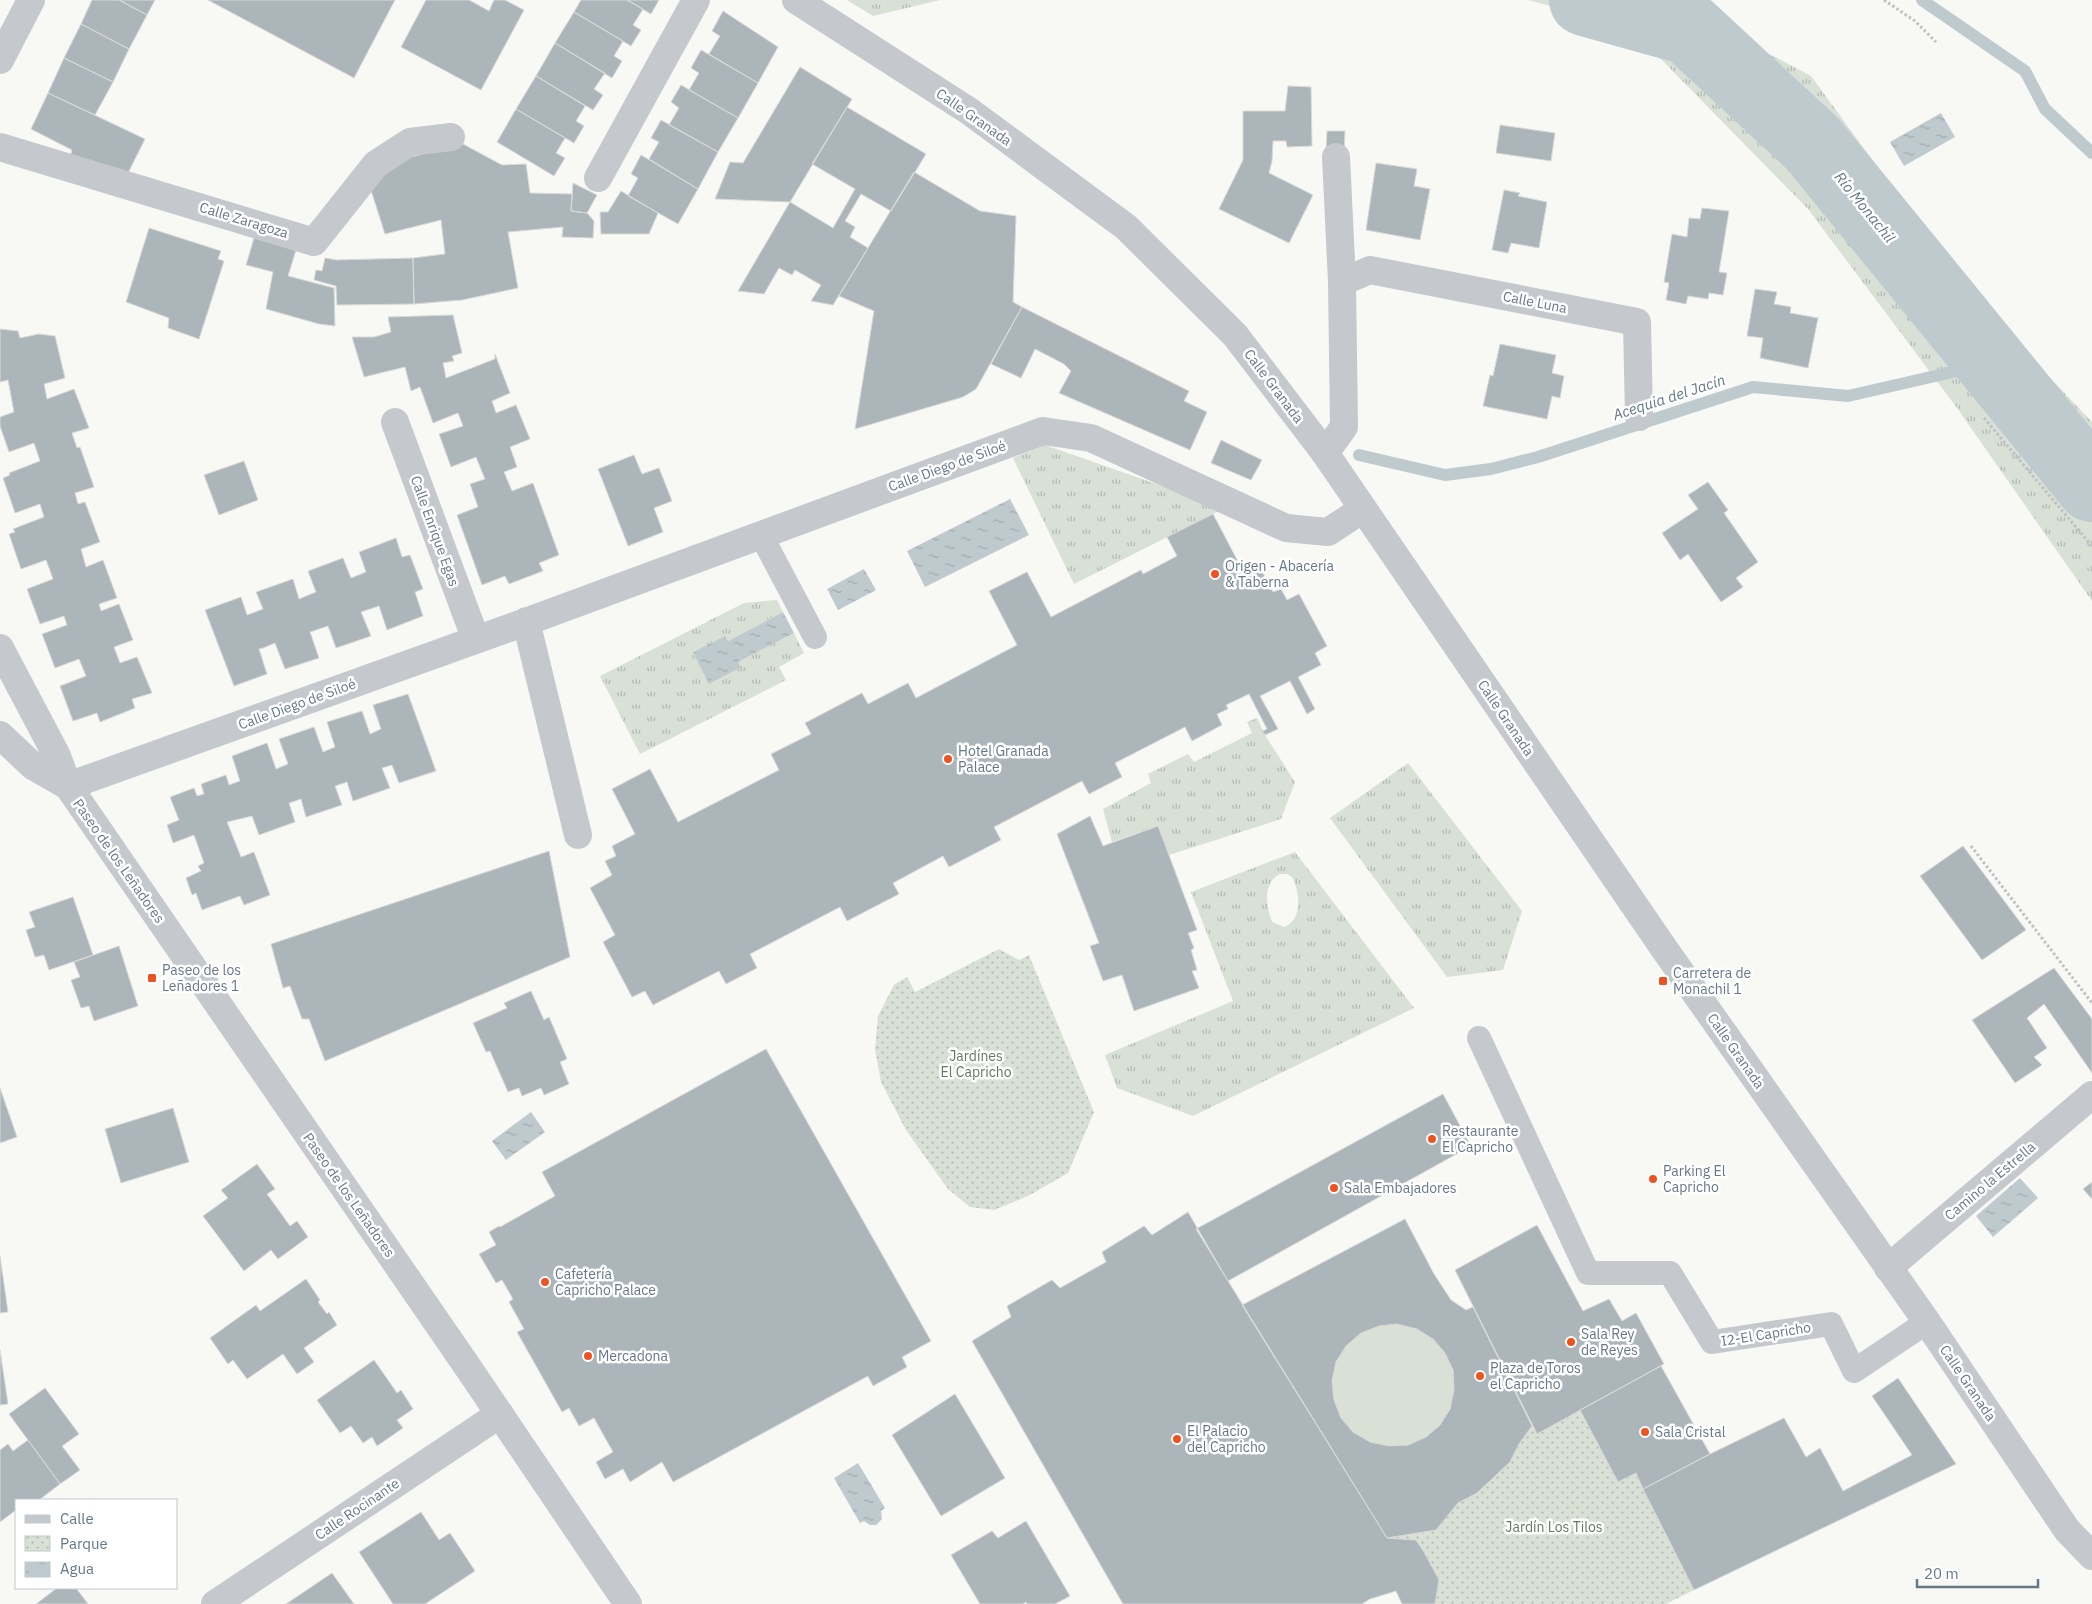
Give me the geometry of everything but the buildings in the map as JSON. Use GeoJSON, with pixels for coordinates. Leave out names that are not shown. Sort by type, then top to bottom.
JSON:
{"type":"FeatureCollection","features":[{"type":"Feature","properties":{"kind":"street"},"geometry":{"type":"LineString","coordinates":[[0,60],[31,0]]}},
{"type":"Feature","properties":{"kind":"street"},"geometry":{"type":"LineString","coordinates":[[598,178],[696,0]]}},
{"type":"Feature","properties":{"kind":"street","name":"Calle Granada"},"geometry":{"type":"LineString","coordinates":[[796,0],[969,111],[1126,227],[1235,335],[1325,453],[1663,947],[1927,1322],[2067,1530],[2092,1556]]}},
{"type":"Feature","properties":{"kind":"street","name":"Calle Zaragoza"},"geometry":{"type":"LineString","coordinates":[[0,147],[314,242],[376,164],[410,142],[451,137]]}},
{"type":"Feature","properties":{"kind":"street"},"geometry":{"type":"LineString","coordinates":[[1325,453],[1344,427],[1342,282],[1336,156]]}},
{"type":"Feature","properties":{"kind":"street","name":"Calle Luna"},"geometry":{"type":"LineString","coordinates":[[1342,282],[1370,270],[1638,322],[1639,417]]}},
{"type":"Feature","properties":{"kind":"street","name":"Calle Enrique Egas"},"geometry":{"type":"LineString","coordinates":[[395,422],[476,640]]}},
{"type":"Feature","properties":{"kind":"street","name":"Calle Diego de Siloé"},"geometry":{"type":"LineString","coordinates":[[68,786],[476,640],[1042,431],[1091,438],[1286,528],[1328,532],[1363,509]]}},
{"type":"Feature","properties":{"kind":"street"},"geometry":{"type":"LineString","coordinates":[[526,621],[578,835]]}},
{"type":"Feature","properties":{"kind":"street","name":"Paseo de los Leñadores"},"geometry":{"type":"LineString","coordinates":[[0,648],[57,756],[68,786],[500,1414],[628,1604]]}},
{"type":"Feature","properties":{"kind":"street","name":"Paseo de los Leñadores"},"geometry":{"type":"LineString","coordinates":[[0,735],[33,766],[68,786]]}},
{"type":"Feature","properties":{"kind":"street","name":"Camino la Estrella"},"geometry":{"type":"LineString","coordinates":[[1888,1268],[2092,1095]]}},
{"type":"Feature","properties":{"kind":"street","name":"Calle Rocinante"},"geometry":{"type":"LineString","coordinates":[[215,1604],[500,1414]]}},
{"type":"Feature","properties":{"kind":"lane"},"geometry":{"type":"LineString","coordinates":[[761,535],[815,637]]}},
{"type":"Feature","properties":{"kind":"lane","name":"I2-El Capricho"},"geometry":{"type":"LineString","coordinates":[[1479,1038],[1588,1273],[1670,1274],[1712,1342],[1831,1324],[1854,1371],[1927,1322]]}},
{"type":"Feature","properties":{"kind":"path"},"geometry":{"type":"LineString","coordinates":[[1884,0],[1915,21],[1936,42]]}},
{"type":"Feature","properties":{"kind":"path"},"geometry":{"type":"LineString","coordinates":[[1984,418],[2092,546]]}},
{"type":"Feature","properties":{"kind":"path"},"geometry":{"type":"LineString","coordinates":[[1971,846],[2092,1003]]}},
{"type":"Feature","properties":{"kind":"green space"},"geometry":{"type":"Polygon","coordinates":[[[847,0],[940,0],[873,16],[847,0]]]}},
{"type":"Feature","properties":{"kind":"green space"},"geometry":{"type":"Polygon","coordinates":[[[1528,0],[1667,0],[1811,76],[1968,291],[2092,422],[2092,601],[1957,408],[1808,209],[1654,52],[1558,8],[1528,0]]]}},
{"type":"Feature","properties":{"kind":"green space"},"geometry":{"type":"Polygon","coordinates":[[[1045,445],[1225,508],[1074,584],[1013,458],[1045,445]]]}},
{"type":"Feature","properties":{"kind":"green space"},"geometry":{"type":"Polygon","coordinates":[[[777,600],[783,612],[728,641],[725,636],[693,652],[741,667],[738,662],[794,633],[804,653],[779,667],[786,680],[640,754],[600,676],[744,603],[777,600]]]}},
{"type":"Feature","properties":{"kind":"green space"},"geometry":{"type":"Polygon","coordinates":[[[1257,718],[1265,735],[1295,782],[1281,819],[1169,855],[1157,826],[1112,842],[1103,809],[1151,783],[1148,774],[1188,754],[1194,762],[1252,733],[1247,722],[1257,718]]]}},
{"type":"Feature","properties":{"kind":"green space"},"geometry":{"type":"Polygon","coordinates":[[[1408,763],[1522,911],[1503,970],[1447,977],[1330,818],[1408,763]]]}},
{"type":"Feature","properties":{"kind":"green space"},"geometry":{"type":"Polygon","coordinates":[[[1295,852],[1414,1008],[1193,1116],[1117,1088],[1105,1055],[1233,1001],[1191,892],[1295,852]],[[1280,874],[1274,878],[1270,883],[1267,895],[1268,909],[1272,922],[1284,927],[1294,918],[1298,905],[1295,883],[1292,877],[1287,874],[1280,874]]]}},
{"type":"Feature","properties":{"kind":"green space","name":"Jardínes El Capricho"},"geometry":{"type":"Polygon","coordinates":[[[999,949],[1019,960],[1029,955],[1094,1112],[1068,1173],[1028,1196],[994,1210],[970,1207],[948,1189],[906,1130],[881,1082],[875,1049],[878,1016],[894,985],[907,977],[915,992],[999,949]]]}},
{"type":"Feature","properties":{"kind":"green space"},"geometry":{"type":"Polygon","coordinates":[[[1393,1324],[1405,1325],[1416,1329],[1427,1334],[1436,1342],[1444,1351],[1449,1362],[1453,1373],[1453,1397],[1449,1408],[1444,1419],[1436,1428],[1427,1436],[1416,1441],[1405,1445],[1393,1446],[1381,1445],[1370,1441],[1359,1436],[1350,1428],[1342,1419],[1337,1408],[1333,1397],[1332,1385],[1333,1373],[1337,1362],[1342,1351],[1350,1342],[1359,1334],[1370,1329],[1381,1325],[1393,1324]]]}},
{"type":"Feature","properties":{"kind":"green space","name":"Jardín Los Tilos"},"geometry":{"type":"Polygon","coordinates":[[[1580,1410],[1618,1481],[1636,1473],[1694,1590],[1666,1604],[1435,1604],[1439,1580],[1416,1540],[1387,1538],[1436,1530],[1458,1503],[1477,1493],[1510,1462],[1519,1444],[1532,1426],[1537,1434],[1580,1410]]]}},
{"type":"Feature","properties":{"kind":"water"},"geometry":{"type":"Polygon","coordinates":[[[1941,113],[1955,137],[1904,166],[1890,142],[1941,113]]]}},
{"type":"Feature","properties":{"kind":"water"},"geometry":{"type":"Polygon","coordinates":[[[1010,499],[1029,535],[925,587],[907,551],[1010,499]]]}},
{"type":"Feature","properties":{"kind":"water"},"geometry":{"type":"Polygon","coordinates":[[[864,569],[876,590],[838,610],[827,589],[864,569]]]}},
{"type":"Feature","properties":{"kind":"water"},"geometry":{"type":"Polygon","coordinates":[[[783,612],[794,633],[738,662],[741,667],[709,684],[693,652],[725,636],[728,641],[783,612]]]}},
{"type":"Feature","properties":{"kind":"water"},"geometry":{"type":"Polygon","coordinates":[[[531,1112],[545,1132],[506,1160],[492,1141],[531,1112]]]}},
{"type":"Feature","properties":{"kind":"water"},"geometry":{"type":"Polygon","coordinates":[[[2020,1178],[2038,1198],[1993,1237],[1976,1216],[2020,1178]]]}},
{"type":"Feature","properties":{"kind":"water"},"geometry":{"type":"Polygon","coordinates":[[[858,1463],[885,1508],[881,1511],[882,1519],[876,1525],[870,1525],[864,1521],[860,1523],[834,1478],[858,1463]]]}},
{"type":"Feature","properties":{"kind":"waterway","name":"Río Monachil"},"geometry":{"type":"LineString","coordinates":[[1585,0],[1689,29],[1813,144],[2092,486]]}},
{"type":"Feature","properties":{"kind":"waterway"},"geometry":{"type":"LineString","coordinates":[[1922,0],[2025,71],[2045,109],[2092,153]]}},
{"type":"Feature","properties":{"kind":"waterway","name":"Acequia del Jacín"},"geometry":{"type":"LineString","coordinates":[[1359,455],[1445,475],[1491,469],[1538,457],[1753,387],[1848,396],[1992,363]]}},
{"type":"Feature","properties":{"kind":"place","name":"Origen - Abacería & Taberna"},"geometry":{"type":"Point","coordinates":[1215,574]}},
{"type":"Feature","properties":{"kind":"place","name":"Hotel Granada Palace"},"geometry":{"type":"Point","coordinates":[948,759]}},
{"type":"Feature","properties":{"kind":"place","name":"Paseo de los Leñadores 1"},"geometry":{"type":"Point","coordinates":[152,978]}},
{"type":"Feature","properties":{"kind":"place","name":"Carretera de Monachil 1"},"geometry":{"type":"Point","coordinates":[1663,981]}},
{"type":"Feature","properties":{"kind":"place","name":"Restaurante El Capricho"},"geometry":{"type":"Point","coordinates":[1432,1139]}},
{"type":"Feature","properties":{"kind":"place","name":"Parking El Capricho"},"geometry":{"type":"Point","coordinates":[1653,1179]}},
{"type":"Feature","properties":{"kind":"place","name":"Sala Embajadores"},"geometry":{"type":"Point","coordinates":[1334,1188]}},
{"type":"Feature","properties":{"kind":"place","name":"Cafetería Capricho Palace"},"geometry":{"type":"Point","coordinates":[545,1282]}},
{"type":"Feature","properties":{"kind":"place","name":"Sala Rey de Reyes"},"geometry":{"type":"Point","coordinates":[1571,1342]}},
{"type":"Feature","properties":{"kind":"place","name":"Mercadona"},"geometry":{"type":"Point","coordinates":[588,1356]}},
{"type":"Feature","properties":{"kind":"place","name":"Plaza de Toros el Capricho"},"geometry":{"type":"Point","coordinates":[1480,1376]}},
{"type":"Feature","properties":{"kind":"place","name":"Sala Cristal"},"geometry":{"type":"Point","coordinates":[1645,1432]}},
{"type":"Feature","properties":{"kind":"place","name":"El Palacio del Capricho"},"geometry":{"type":"Point","coordinates":[1177,1439]}}]}
